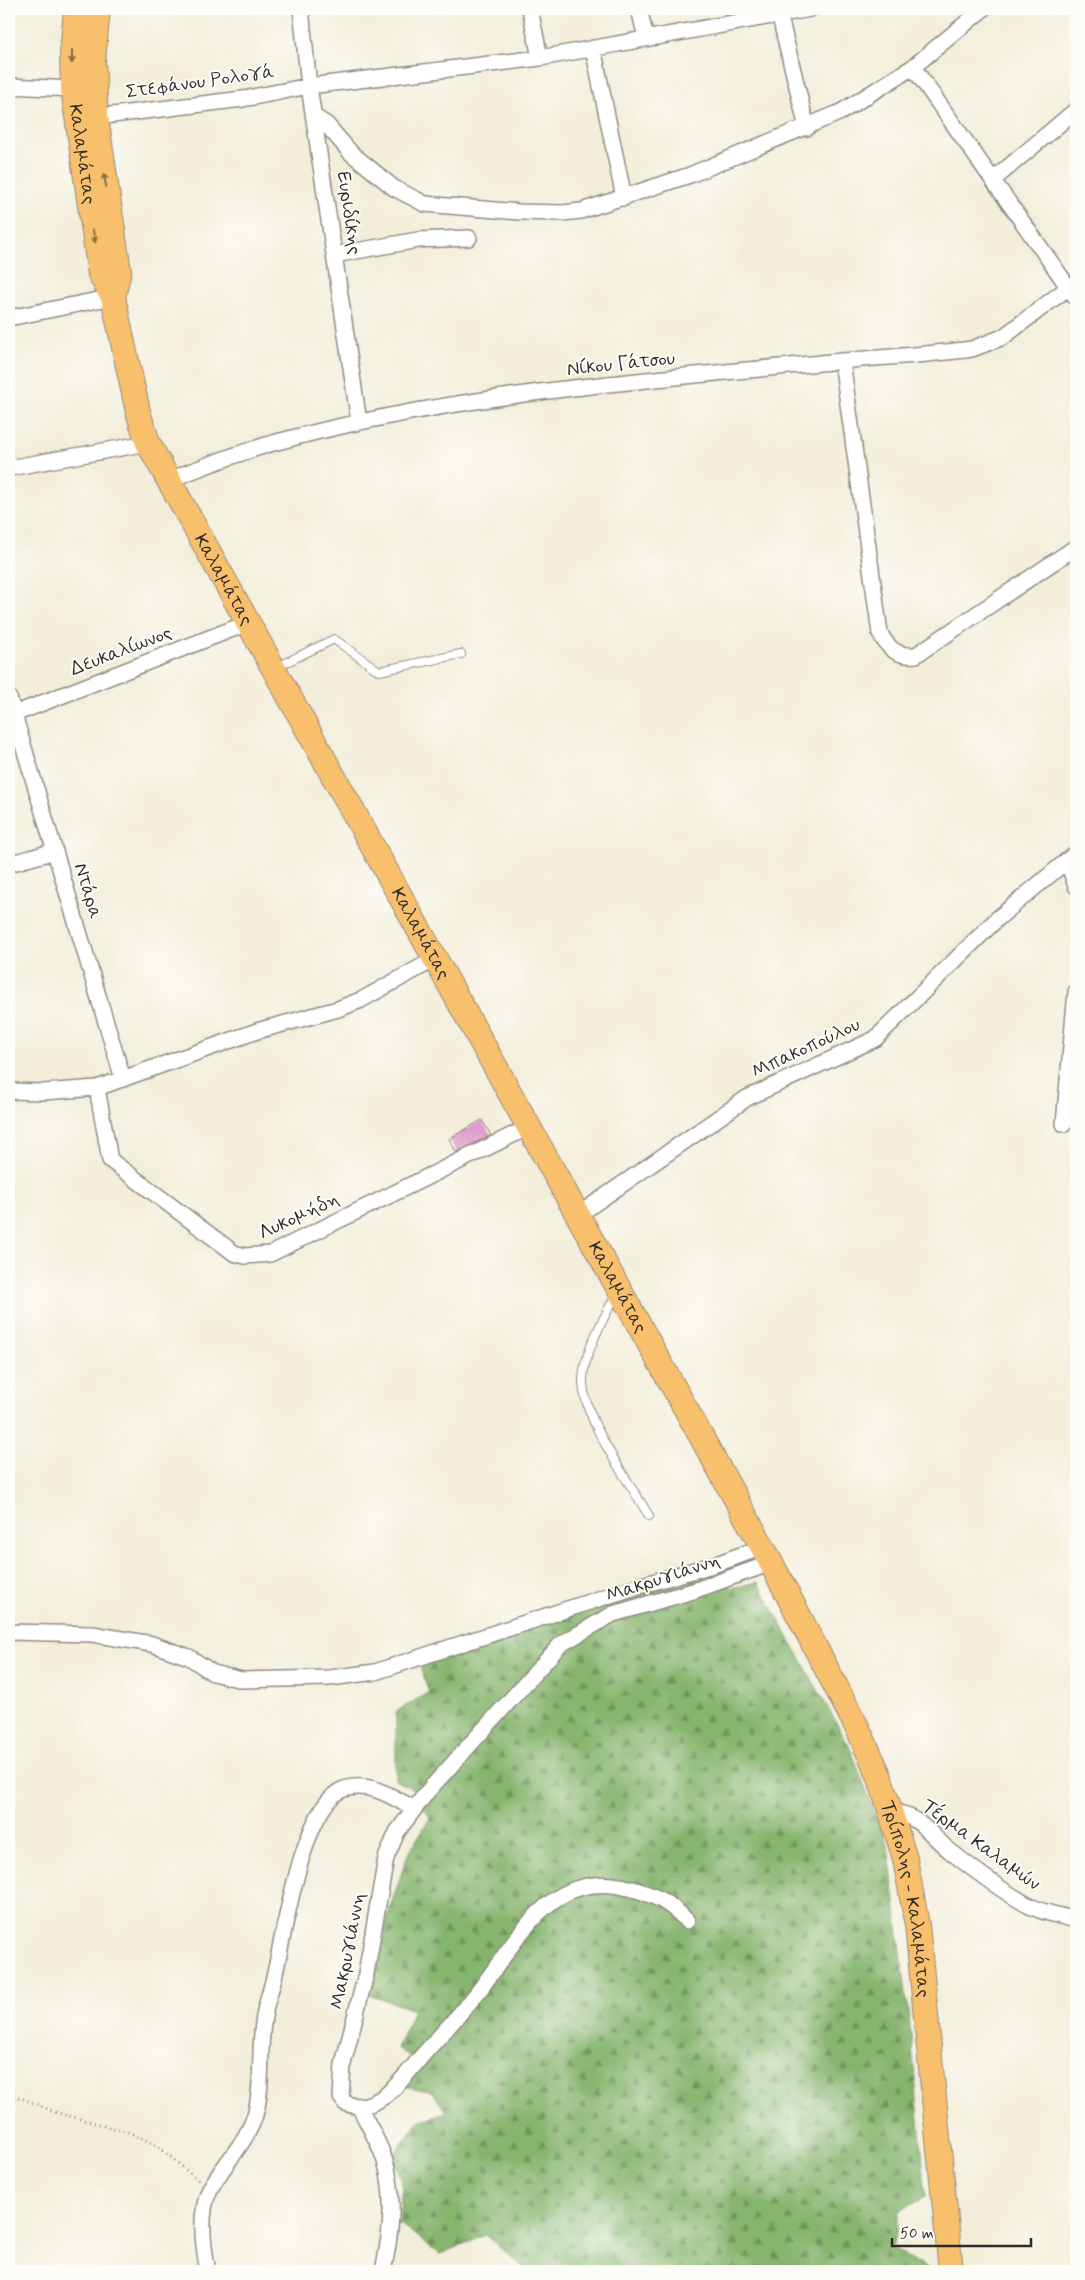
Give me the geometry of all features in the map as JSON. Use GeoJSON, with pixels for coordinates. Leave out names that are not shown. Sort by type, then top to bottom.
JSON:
{"type":"FeatureCollection","features":[{"type":"Feature","properties":{"kind":"main road","name":"Καλαμάτας"},"geometry":{"type":"LineString","coordinates":[[76,9],[72,53],[73,89],[100,274],[113,297],[136,405],[148,443],[767,1555]]}},
{"type":"Feature","properties":{"kind":"main road","name":"Καλαμάτας"},"geometry":{"type":"LineString","coordinates":[[98,9],[93,60],[96,117],[119,270],[113,297]]}},
{"type":"Feature","properties":{"kind":"main road","name":"Τρίπολης - Καλαμάτας"},"geometry":{"type":"LineString","coordinates":[[767,1555],[846,1704],[879,1775],[906,1859],[917,1924],[951,2271]]}},
{"type":"Feature","properties":{"kind":"street","name":"Ευριδίκης"},"geometry":{"type":"LineString","coordinates":[[301,9],[309,86],[358,422]]}},
{"type":"Feature","properties":{"kind":"street"},"geometry":{"type":"LineString","coordinates":[[530,9],[540,58]]}},
{"type":"Feature","properties":{"kind":"street"},"geometry":{"type":"LineString","coordinates":[[639,9],[646,38]]}},
{"type":"Feature","properties":{"kind":"street","name":"Στεφάνου Ρολογά"},"geometry":{"type":"LineString","coordinates":[[96,117],[243,99],[309,86],[540,58],[778,12],[810,9]]}},
{"type":"Feature","properties":{"kind":"street"},"geometry":{"type":"LineString","coordinates":[[315,117],[326,124],[352,153],[394,188],[425,204],[449,208],[468,206],[563,213],[598,207],[624,198],[690,175],[807,128],[859,102],[913,67],[983,9]]}},
{"type":"Feature","properties":{"kind":"street"},"geometry":{"type":"LineString","coordinates":[[778,12],[807,128]]}},
{"type":"Feature","properties":{"kind":"street"},"geometry":{"type":"LineString","coordinates":[[593,48],[624,198]]}},
{"type":"Feature","properties":{"kind":"street"},"geometry":{"type":"LineString","coordinates":[[913,67],[1074,295]]}},
{"type":"Feature","properties":{"kind":"street"},"geometry":{"type":"LineString","coordinates":[[9,86],[73,89]]}},
{"type":"Feature","properties":{"kind":"street"},"geometry":{"type":"LineString","coordinates":[[993,180],[1076,110]]}},
{"type":"Feature","properties":{"kind":"street"},"geometry":{"type":"LineString","coordinates":[[334,255],[418,240],[469,238]]}},
{"type":"Feature","properties":{"kind":"street","name":"Νίκου Γάτσου"},"geometry":{"type":"LineString","coordinates":[[169,480],[252,449],[358,422],[453,403],[842,361],[947,352],[984,346],[1003,337],[1074,295]]}},
{"type":"Feature","properties":{"kind":"street"},"geometry":{"type":"LineString","coordinates":[[9,318],[113,297]]}},
{"type":"Feature","properties":{"kind":"street"},"geometry":{"type":"LineString","coordinates":[[842,361],[880,633],[886,645],[905,656],[916,655],[1076,546]]}},
{"type":"Feature","properties":{"kind":"street"},"geometry":{"type":"LineString","coordinates":[[9,468],[148,443]]}},
{"type":"Feature","properties":{"kind":"street","name":"Δευκαλίωνος"},"geometry":{"type":"LineString","coordinates":[[11,715],[248,623]]}},
{"type":"Feature","properties":{"kind":"street","name":"Ντάρα"},"geometry":{"type":"LineString","coordinates":[[9,698],[11,715],[55,852],[124,1080]]}},
{"type":"Feature","properties":{"kind":"street"},"geometry":{"type":"LineString","coordinates":[[9,864],[55,852]]}},
{"type":"Feature","properties":{"kind":"street"},"geometry":{"type":"LineString","coordinates":[[1071,857],[1076,886]]}},
{"type":"Feature","properties":{"kind":"street","name":"Μπακοπούλου"},"geometry":{"type":"LineString","coordinates":[[578,1215],[747,1098],[875,1039],[901,1016],[975,940],[1071,857]]}},
{"type":"Feature","properties":{"kind":"street"},"geometry":{"type":"LineString","coordinates":[[9,1091],[43,1092],[97,1088],[124,1080],[256,1031],[338,1009],[361,1000],[435,958]]}},
{"type":"Feature","properties":{"kind":"street"},"geometry":{"type":"LineString","coordinates":[[1064,1124],[1076,992]]}},
{"type":"Feature","properties":{"kind":"street","name":"Λυκομήδη"},"geometry":{"type":"LineString","coordinates":[[97,1088],[110,1160],[234,1253],[245,1256],[270,1254],[529,1127]]}},
{"type":"Feature","properties":{"kind":"street"},"geometry":{"type":"LineString","coordinates":[[9,1632],[92,1634],[152,1644],[188,1657],[213,1673],[242,1680],[330,1678],[375,1672],[623,1591],[716,1564],[767,1555]]}},
{"type":"Feature","properties":{"kind":"street","name":"Μακρυγιάννη"},"geometry":{"type":"LineString","coordinates":[[359,2106],[346,2103],[341,2097],[343,2064],[366,1974],[386,1858],[397,1832],[484,1728],[560,1644],[612,1614],[693,1591],[767,1555]]}},
{"type":"Feature","properties":{"kind":"street"},"geometry":{"type":"LineString","coordinates":[[208,2271],[205,2256],[204,2217],[210,2189],[234,2156],[248,2132],[255,2114],[259,2093],[264,2016],[302,1855],[320,1814],[334,1796],[343,1789],[364,1787],[381,1791],[414,1810]]}},
{"type":"Feature","properties":{"kind":"street","name":"Τέρμα Καλαμών"},"geometry":{"type":"LineString","coordinates":[[892,1812],[902,1812],[915,1819],[949,1850],[1026,1904],[1045,1912],[1076,1920]]}},
{"type":"Feature","properties":{"kind":"street"},"geometry":{"type":"LineString","coordinates":[[383,2271],[390,2241],[391,2184],[384,2157],[359,2106],[383,2096],[406,2077],[481,1989],[525,1926],[554,1900],[587,1885],[623,1886],[665,1901],[676,1908],[687,1921]]}},
{"type":"Feature","properties":{"kind":"lane"},"geometry":{"type":"LineString","coordinates":[[274,668],[334,639],[379,672],[461,654]]}},
{"type":"Feature","properties":{"kind":"lane"},"geometry":{"type":"LineString","coordinates":[[619,1289],[593,1341],[583,1378],[589,1414],[649,1516]]}},
{"type":"Feature","properties":{"kind":"path"},"geometry":{"type":"LineString","coordinates":[[9,2093],[58,2113],[128,2132],[158,2146],[210,2189]]}},
{"type":"Feature","properties":{"kind":"green space"},"geometry":{"type":"Polygon","coordinates":[[[710,1571],[732,1588],[758,1582],[849,1746],[888,1845],[911,2035],[926,2196],[900,2211],[893,2249],[931,2271],[528,2271],[485,2235],[440,2254],[399,2223],[402,2182],[393,2156],[419,2121],[446,2112],[433,2092],[405,2086],[424,2065],[397,2048],[414,2010],[371,1995],[390,1908],[408,1854],[430,1818],[416,1790],[396,1781],[396,1712],[429,1692],[418,1661],[500,1639],[710,1571]]]}},
{"type":"Feature","properties":{"kind":"building"},"geometry":{"type":"Polygon","coordinates":[[[482,1120],[491,1135],[456,1152],[449,1139],[482,1120]]]}}]}
